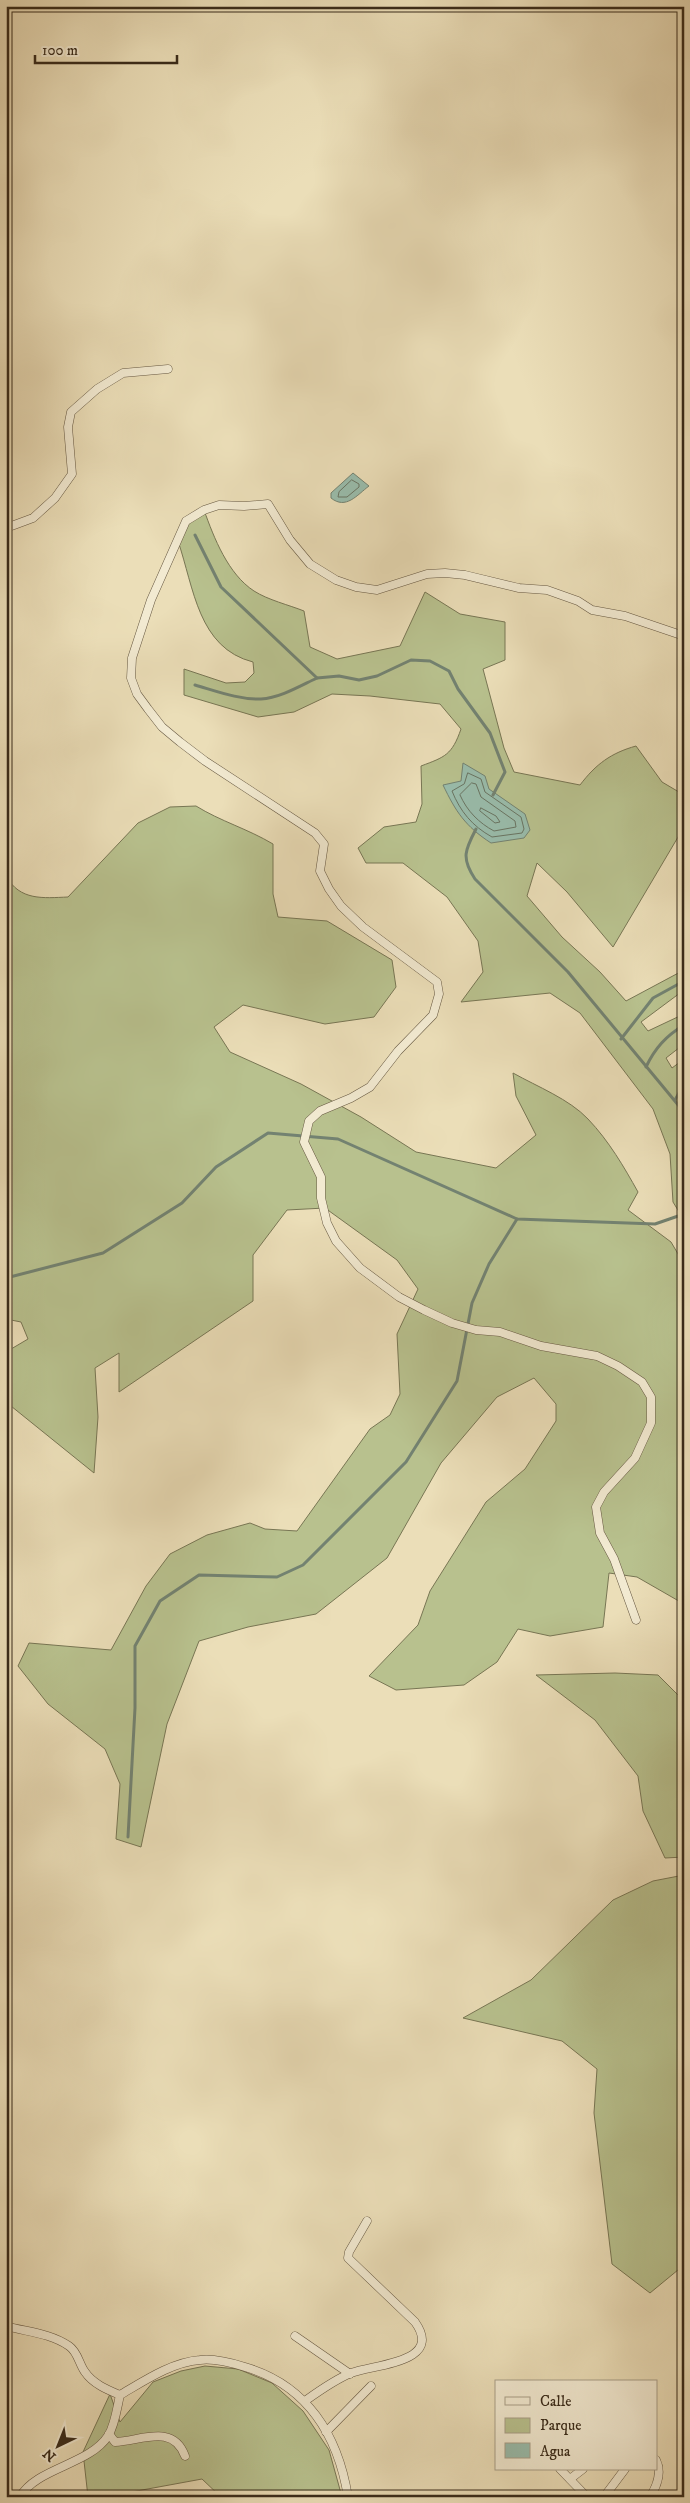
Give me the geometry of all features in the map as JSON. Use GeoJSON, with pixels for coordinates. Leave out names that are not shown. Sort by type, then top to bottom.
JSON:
{"type":"FeatureCollection","features":[{"type":"Feature","properties":{"kind":"street"},"geometry":{"type":"LineString","coordinates":[[6,528],[33,518],[55,498],[72,474],[68,427],[71,412],[98,389],[123,373],[168,369]]}},
{"type":"Feature","properties":{"kind":"street"},"geometry":{"type":"LineString","coordinates":[[636,1620],[614,1559],[600,1533],[596,1507],[604,1492],[635,1458],[651,1423],[651,1397],[642,1382],[618,1366],[597,1356],[542,1346],[500,1332],[476,1330],[452,1323],[394,1293],[360,1268],[336,1241],[325,1215],[321,1198],[320,1177],[310,1159],[304,1142],[309,1121],[320,1111],[351,1098],[370,1086],[398,1051],[428,1021],[437,1007],[439,988],[437,982],[363,927],[341,906],[329,889],[320,871],[324,844],[315,833],[205,761],[162,727],[138,694],[131,678],[132,658],[140,631],[151,600],[186,522],[204,510],[219,505],[244,506],[268,504],[290,540],[310,564],[336,580],[356,587],[377,590],[427,574],[465,575],[519,588],[548,590],[578,601],[592,610],[625,616],[684,636]]}},
{"type":"Feature","properties":{"kind":"street"},"geometry":{"type":"LineString","coordinates":[[304,2401],[350,2374],[390,2364],[408,2357],[419,2349],[423,2342],[422,2333],[415,2322],[348,2258],[349,2252],[367,2221]]}},
{"type":"Feature","properties":{"kind":"street"},"geometry":{"type":"LineString","coordinates":[[6,2326],[43,2334],[70,2346],[84,2372],[91,2379],[101,2387],[120,2395]]}},
{"type":"Feature","properties":{"kind":"street"},"geometry":{"type":"LineString","coordinates":[[295,2336],[350,2374]]}},
{"type":"Feature","properties":{"kind":"street"},"geometry":{"type":"LineString","coordinates":[[20,2497],[36,2481],[78,2459],[103,2442],[109,2434],[120,2395],[175,2366],[201,2360],[233,2363],[261,2371],[291,2388],[304,2401],[326,2432],[342,2470],[348,2497]]}},
{"type":"Feature","properties":{"kind":"street"},"geometry":{"type":"LineString","coordinates":[[326,2432],[371,2386]]}},
{"type":"Feature","properties":{"kind":"street"},"geometry":{"type":"LineString","coordinates":[[109,2434],[115,2442],[168,2437],[182,2446],[186,2456]]}},
{"type":"Feature","properties":{"kind":"street"},"geometry":{"type":"LineString","coordinates":[[650,2497],[656,2488],[658,2469]]}},
{"type":"Feature","properties":{"kind":"street"},"geometry":{"type":"LineString","coordinates":[[561,2470],[587,2497]]}},
{"type":"Feature","properties":{"kind":"street"},"geometry":{"type":"LineString","coordinates":[[570,2479],[582,2470]]}},
{"type":"Feature","properties":{"kind":"street"},"geometry":{"type":"LineString","coordinates":[[604,2497],[624,2470]]}},
{"type":"Feature","properties":{"kind":"green space"},"geometry":{"type":"Polygon","coordinates":[[[204,510],[223,555],[245,584],[272,600],[304,611],[310,647],[337,659],[400,646],[425,592],[460,614],[505,622],[505,660],[483,669],[504,748],[514,772],[580,785],[605,760],[619,752],[636,746],[662,782],[684,795],[684,827],[613,947],[567,892],[537,863],[527,896],[562,937],[600,972],[626,1001],[684,970],[684,990],[641,1022],[648,1031],[684,1014],[684,1044],[666,1058],[672,1068],[684,1059],[684,1220],[673,1202],[670,1154],[653,1109],[580,1013],[550,993],[461,1002],[483,972],[478,941],[447,897],[403,863],[366,863],[358,848],[384,827],[416,822],[422,804],[421,766],[447,754],[458,738],[461,729],[440,704],[370,696],[332,694],[294,712],[258,717],[184,695],[184,669],[226,683],[245,682],[254,673],[253,662],[235,655],[220,644],[209,630],[194,596],[178,541],[186,521],[204,510]]]}},
{"type":"Feature","properties":{"kind":"green space"},"geometry":{"type":"Polygon","coordinates":[[[196,806],[273,844],[273,894],[278,917],[327,921],[392,960],[396,987],[374,1017],[325,1024],[243,1005],[214,1027],[230,1052],[301,1084],[361,1117],[416,1152],[496,1168],[536,1135],[516,1096],[513,1073],[563,1099],[596,1127],[622,1164],[638,1192],[628,1210],[671,1242],[684,1264],[684,1604],[637,1577],[609,1573],[603,1627],[550,1636],[518,1629],[497,1662],[464,1685],[396,1690],[369,1676],[418,1625],[430,1591],[486,1502],[525,1469],[556,1421],[556,1404],[534,1378],[497,1397],[441,1463],[387,1558],[316,1614],[248,1627],[199,1641],[167,1724],[141,1847],[116,1839],[120,1784],[105,1749],[48,1704],[18,1666],[29,1643],[111,1650],[146,1586],[170,1554],[207,1535],[250,1523],[265,1529],[297,1531],[370,1429],[390,1415],[400,1394],[397,1334],[418,1289],[397,1260],[325,1208],[287,1210],[253,1255],[253,1301],[119,1392],[119,1353],[95,1368],[98,1417],[94,1473],[6,1402],[6,1352],[28,1339],[21,1322],[6,1319],[6,876],[18,890],[25,894],[50,898],[68,897],[138,823],[170,807],[196,806]]]}},
{"type":"Feature","properties":{"kind":"green space"},"geometry":{"type":"Polygon","coordinates":[[[615,1673],[658,1675],[684,1701],[684,1857],[665,1858],[643,1811],[638,1776],[595,1720],[536,1675],[615,1673]]]}},
{"type":"Feature","properties":{"kind":"green space"},"geometry":{"type":"Polygon","coordinates":[[[684,1875],[682,2197],[684,2265],[650,2293],[612,2264],[594,2113],[597,2069],[562,2041],[463,2018],[531,1980],[613,1900],[653,1881],[684,1875]]]}},
{"type":"Feature","properties":{"kind":"green space"},"geometry":{"type":"Polygon","coordinates":[[[205,2366],[238,2369],[272,2383],[303,2411],[329,2450],[342,2497],[221,2497],[202,2479],[104,2497],[88,2497],[83,2452],[110,2394],[120,2422],[153,2382],[181,2371],[205,2366]]]}},
{"type":"Feature","properties":{"kind":"water"},"geometry":{"type":"Polygon","coordinates":[[[353,473],[369,486],[356,497],[346,502],[336,501],[331,498],[331,493],[353,473]]]}},
{"type":"Feature","properties":{"kind":"water"},"geometry":{"type":"Polygon","coordinates":[[[463,763],[485,776],[489,789],[525,814],[530,830],[524,838],[491,843],[474,831],[462,818],[443,785],[461,781],[463,763]]]}},
{"type":"Feature","properties":{"kind":"waterway"},"geometry":{"type":"LineString","coordinates":[[195,535],[221,587],[317,678],[339,676],[359,680],[377,676],[411,660],[430,661],[449,671],[458,689],[490,733],[505,772],[493,795]]}},
{"type":"Feature","properties":{"kind":"waterway"},"geometry":{"type":"LineString","coordinates":[[195,685],[236,697],[261,699],[283,694],[317,678]]}},
{"type":"Feature","properties":{"kind":"waterway"},"geometry":{"type":"LineString","coordinates":[[476,829],[466,854],[468,865],[475,879],[568,972],[684,1112]]}},
{"type":"Feature","properties":{"kind":"waterway"},"geometry":{"type":"LineString","coordinates":[[621,1039],[653,998],[684,981]]}},
{"type":"Feature","properties":{"kind":"waterway"},"geometry":{"type":"LineString","coordinates":[[646,1067],[662,1043],[684,1025]]}},
{"type":"Feature","properties":{"kind":"waterway"},"geometry":{"type":"LineString","coordinates":[[675,1100],[684,1084]]}},
{"type":"Feature","properties":{"kind":"waterway"},"geometry":{"type":"LineString","coordinates":[[6,1278],[103,1253],[182,1203],[216,1167],[268,1133],[338,1139],[517,1219],[655,1224],[684,1214]]}},
{"type":"Feature","properties":{"kind":"waterway"},"geometry":{"type":"LineString","coordinates":[[128,1837],[135,1708],[135,1646],[160,1601],[199,1575],[277,1577],[303,1565],[406,1462],[457,1381],[472,1303],[489,1264],[517,1219]]}}]}
